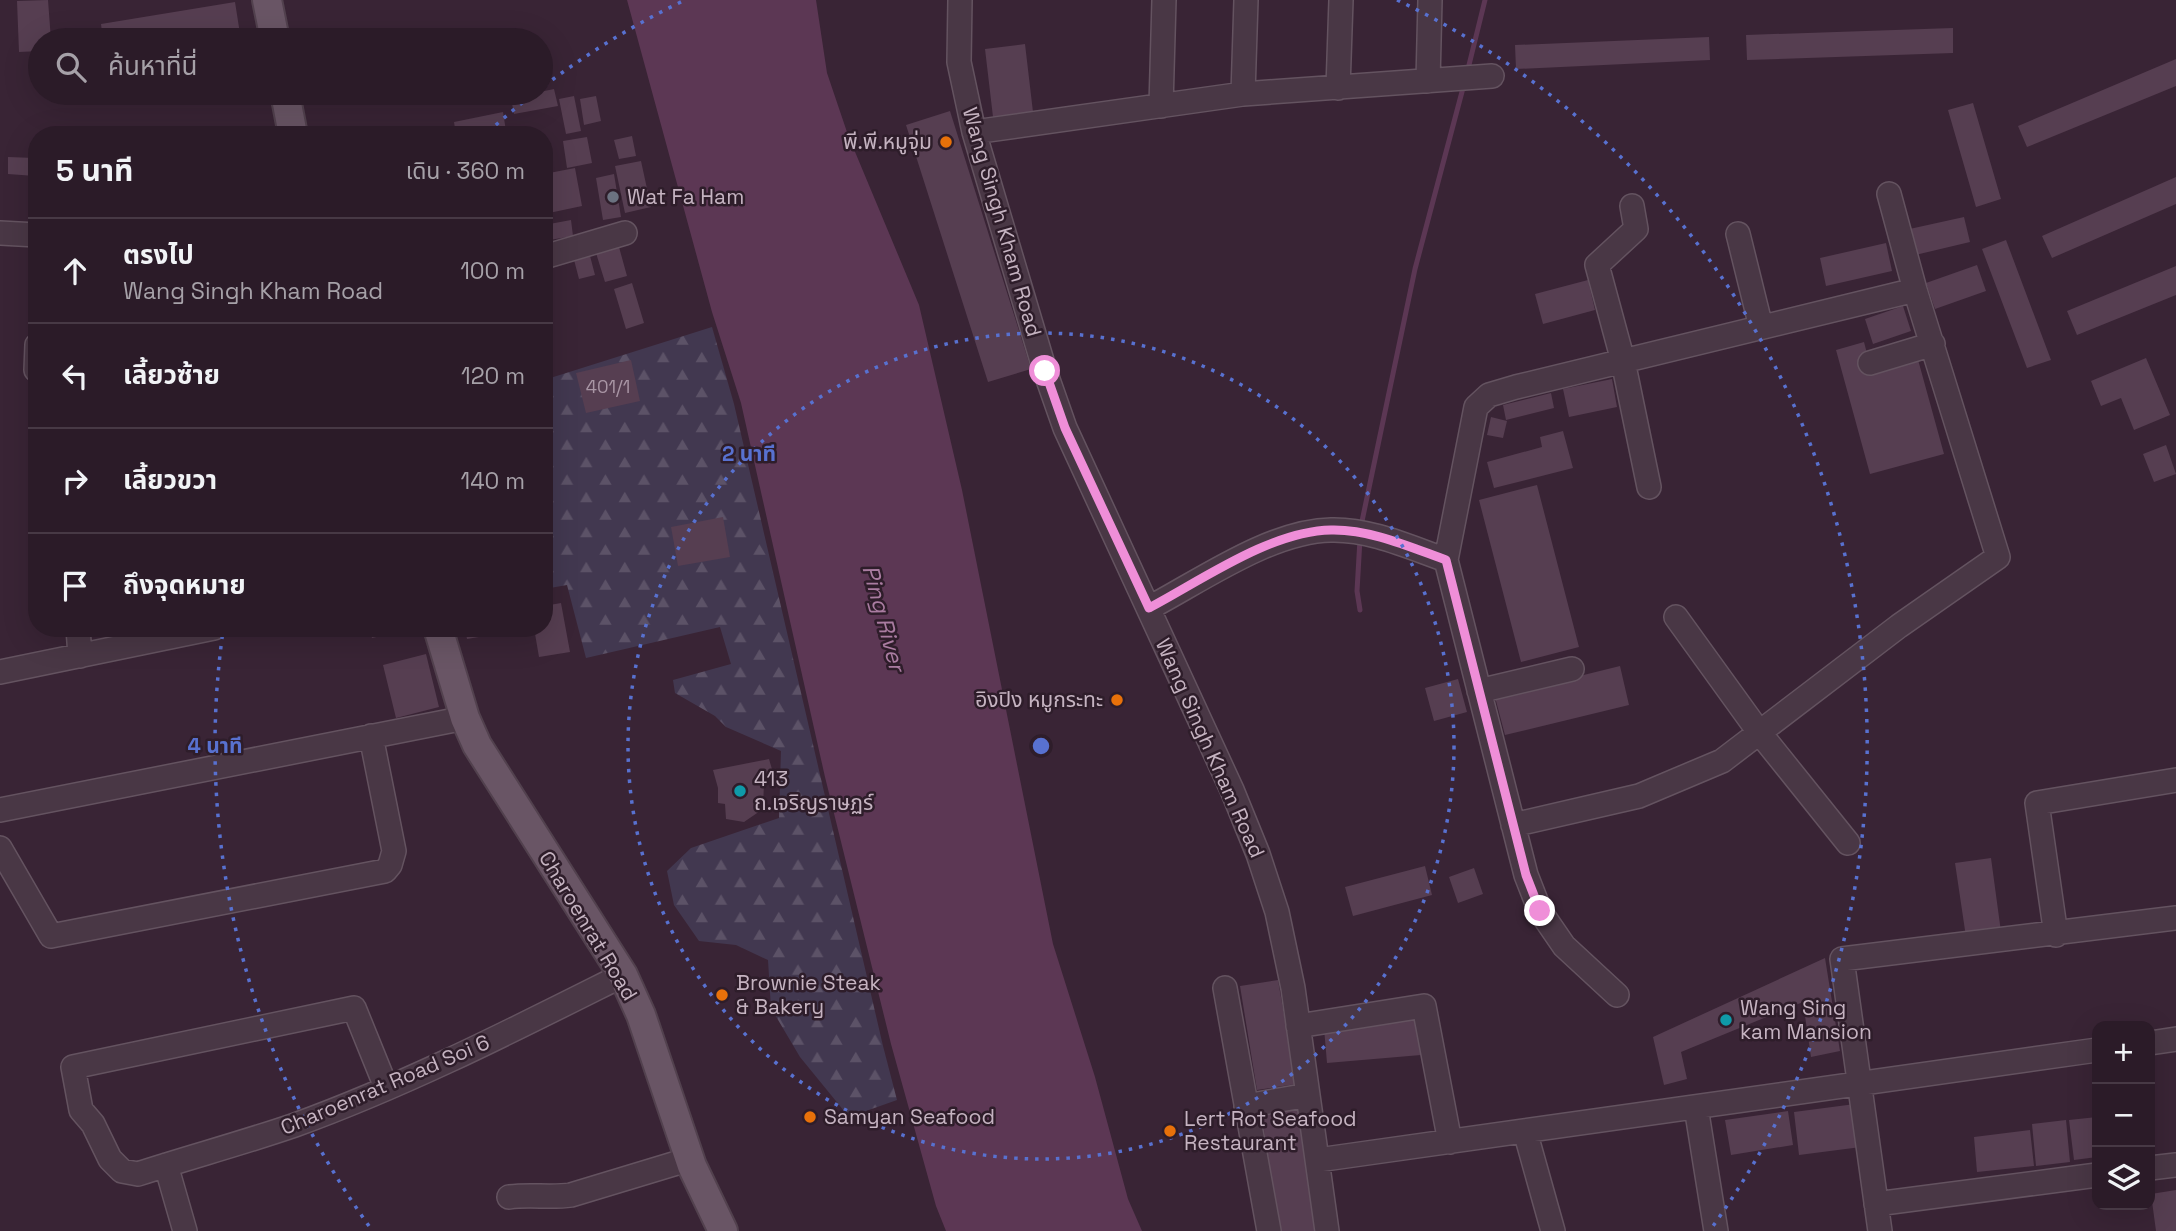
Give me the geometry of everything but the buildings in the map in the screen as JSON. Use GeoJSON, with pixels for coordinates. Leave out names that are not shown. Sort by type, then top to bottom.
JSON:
{"type":"FeatureCollection","features":[{"type":"Feature","properties":{"kind":"main road"},"geometry":{"type":"LineString","coordinates":[[267,0],[273,28]]}},
{"type":"Feature","properties":{"kind":"main road"},"geometry":{"type":"LineString","coordinates":[[287,105],[291,126]]}},
{"type":"Feature","properties":{"kind":"main road","name":"Charoenrat Road"},"geometry":{"type":"LineString","coordinates":[[441,637],[465,718],[490,769],[623,975],[641,1015],[690,1158],[723,1231]]}},
{"type":"Feature","properties":{"kind":"street","name":"Wang Singh Kham Road"},"geometry":{"type":"LineString","coordinates":[[960,0],[959,62],[974,132],[1045,371],[1065,428],[1232,790],[1258,854],[1277,912],[1298,1026],[1327,1231]]}},
{"type":"Feature","properties":{"kind":"street"},"geometry":{"type":"LineString","coordinates":[[1161,106],[1164,0]]}},
{"type":"Feature","properties":{"kind":"street"},"geometry":{"type":"LineString","coordinates":[[1243,94],[1246,0]]}},
{"type":"Feature","properties":{"kind":"street"},"geometry":{"type":"LineString","coordinates":[[1338,88],[1341,0]]}},
{"type":"Feature","properties":{"kind":"street"},"geometry":{"type":"LineString","coordinates":[[1428,81],[1430,0]]}},
{"type":"Feature","properties":{"kind":"street"},"geometry":{"type":"LineString","coordinates":[[974,132],[1243,94],[1492,76]]}},
{"type":"Feature","properties":{"kind":"street"},"geometry":{"type":"LineString","coordinates":[[1513,825],[1639,796],[1680,781],[1722,761],[1899,626],[1998,557],[1915,290],[1889,194]]}},
{"type":"Feature","properties":{"kind":"street"},"geometry":{"type":"LineString","coordinates":[[1632,206],[1636,229],[1597,265],[1623,361],[1649,487]]}},
{"type":"Feature","properties":{"kind":"street"},"geometry":{"type":"LineString","coordinates":[[0,233],[28,235]]}},
{"type":"Feature","properties":{"kind":"street"},"geometry":{"type":"LineString","coordinates":[[553,254],[625,233]]}},
{"type":"Feature","properties":{"kind":"street"},"geometry":{"type":"LineString","coordinates":[[1738,234],[1761,327]]}},
{"type":"Feature","properties":{"kind":"street"},"geometry":{"type":"LineString","coordinates":[[1617,995],[1564,946],[1540,911],[1526,875],[1446,560],[1476,407],[1489,395],[1516,387],[1915,290]]}},
{"type":"Feature","properties":{"kind":"street"},"geometry":{"type":"LineString","coordinates":[[1870,363],[1933,344]]}},
{"type":"Feature","properties":{"kind":"street"},"geometry":{"type":"LineString","coordinates":[[1149,608],[1263,546],[1301,533],[1333,529],[1373,535],[1446,560]]}},
{"type":"Feature","properties":{"kind":"street"},"geometry":{"type":"LineString","coordinates":[[1676,617],[1759,732],[1848,843]]}},
{"type":"Feature","properties":{"kind":"street"},"geometry":{"type":"LineString","coordinates":[[79,637],[80,656]]}},
{"type":"Feature","properties":{"kind":"street"},"geometry":{"type":"LineString","coordinates":[[0,672],[171,637]]}},
{"type":"Feature","properties":{"kind":"street"},"geometry":{"type":"LineString","coordinates":[[1479,691],[1572,669]]}},
{"type":"Feature","properties":{"kind":"street"},"geometry":{"type":"LineString","coordinates":[[0,810],[465,718]]}},
{"type":"Feature","properties":{"kind":"street"},"geometry":{"type":"LineString","coordinates":[[0,848],[51,936],[385,871],[394,851],[371,736]]}},
{"type":"Feature","properties":{"kind":"street"},"geometry":{"type":"LineString","coordinates":[[2056,935],[2037,803],[2176,780]]}},
{"type":"Feature","properties":{"kind":"street"},"geometry":{"type":"LineString","coordinates":[[1880,1231],[1842,959],[2056,935],[2176,918]]}},
{"type":"Feature","properties":{"kind":"street","name":"Charoenrat Road Soi 6"},"geometry":{"type":"LineString","coordinates":[[386,1087],[354,1008],[73,1067],[81,1110],[93,1124],[110,1159],[122,1171],[138,1174],[295,1125],[462,1056],[623,975]]}},
{"type":"Feature","properties":{"kind":"street"},"geometry":{"type":"LineString","coordinates":[[1225,988],[1269,1231]]}},
{"type":"Feature","properties":{"kind":"street"},"geometry":{"type":"LineString","coordinates":[[1298,1026],[1424,1006],[1450,1142]]}},
{"type":"Feature","properties":{"kind":"street"},"geometry":{"type":"LineString","coordinates":[[2155,1042],[2176,1040]]}},
{"type":"Feature","properties":{"kind":"street"},"geometry":{"type":"LineString","coordinates":[[1318,1160],[2092,1051]]}},
{"type":"Feature","properties":{"kind":"street"},"geometry":{"type":"LineString","coordinates":[[1246,1106],[1308,1095]]}},
{"type":"Feature","properties":{"kind":"street"},"geometry":{"type":"LineString","coordinates":[[1696,1107],[1716,1231]]}},
{"type":"Feature","properties":{"kind":"street"},"geometry":{"type":"LineString","coordinates":[[1525,1131],[1553,1231]]}},
{"type":"Feature","properties":{"kind":"street"},"geometry":{"type":"LineString","coordinates":[[509,1197],[571,1195],[690,1158]]}},
{"type":"Feature","properties":{"kind":"street"},"geometry":{"type":"LineString","coordinates":[[166,1165],[185,1231]]}},
{"type":"Feature","properties":{"kind":"street"},"geometry":{"type":"LineString","coordinates":[[2155,1167],[2176,1165]]}},
{"type":"Feature","properties":{"kind":"street"},"geometry":{"type":"LineString","coordinates":[[1876,1204],[2092,1176]]}},
{"type":"Feature","properties":{"kind":"green space"},"geometry":{"type":"Polygon","coordinates":[[[712,327],[734,404],[897,1100],[849,1117],[800,1057],[771,1008],[768,960],[736,945],[699,941],[674,905],[667,871],[691,848],[779,818],[781,751],[726,727],[715,716],[675,693],[673,680],[731,664],[720,627],[586,658],[567,585],[553,587],[553,377],[712,327]]]}},
{"type":"Feature","properties":{"kind":"water","name":"Ping River"},"geometry":{"type":"Polygon","coordinates":[[[627,0],[816,0],[827,73],[848,135],[919,305],[962,490],[1053,944],[1095,1077],[1128,1199],[1142,1231],[946,1231],[936,1206],[891,1044],[825,777],[741,403],[712,312],[627,0]]]}},
{"type":"Feature","properties":{"kind":"waterway"},"geometry":{"type":"LineString","coordinates":[[1468,69],[1485,0]]}},
{"type":"Feature","properties":{"kind":"waterway"},"geometry":{"type":"LineString","coordinates":[[1361,526],[1415,269],[1463,88]]}},
{"type":"Feature","properties":{"kind":"waterway"},"geometry":{"type":"LineString","coordinates":[[1360,539],[1357,591],[1360,610]]}},
{"type":"Feature","properties":{"kind":"place","name":"พี.พี.หมูจุ่ม"},"geometry":{"type":"Point","coordinates":[946,142]}},
{"type":"Feature","properties":{"kind":"place","name":"Wat Fa Ham"},"geometry":{"type":"Point","coordinates":[613,197]}},
{"type":"Feature","properties":{"kind":"place","name":"อิงปิง หมูกระทะ"},"geometry":{"type":"Point","coordinates":[1117,700]}},
{"type":"Feature","properties":{"kind":"place","name":"413 ถ.เจริญราษฏร์"},"geometry":{"type":"Point","coordinates":[740,791]}},
{"type":"Feature","properties":{"kind":"place","name":"Brownie Steak & Bakery"},"geometry":{"type":"Point","coordinates":[722,995]}},
{"type":"Feature","properties":{"kind":"place","name":"Wang Sing kam Mansion"},"geometry":{"type":"Point","coordinates":[1726,1020]}},
{"type":"Feature","properties":{"kind":"place","name":"Samyan Seafood"},"geometry":{"type":"Point","coordinates":[810,1117]}},
{"type":"Feature","properties":{"kind":"place","name":"Lert Rot Seafood Restaurant"},"geometry":{"type":"Point","coordinates":[1170,1131]}},
{"type":"Feature","properties":{"kind":"route"},"geometry":{"type":"LineString","coordinates":[[1045,371],[1065,428],[1149,608],[1263,546],[1301,533],[1333,529],[1373,535],[1446,560],[1526,875],[1540,911]]}}]}
